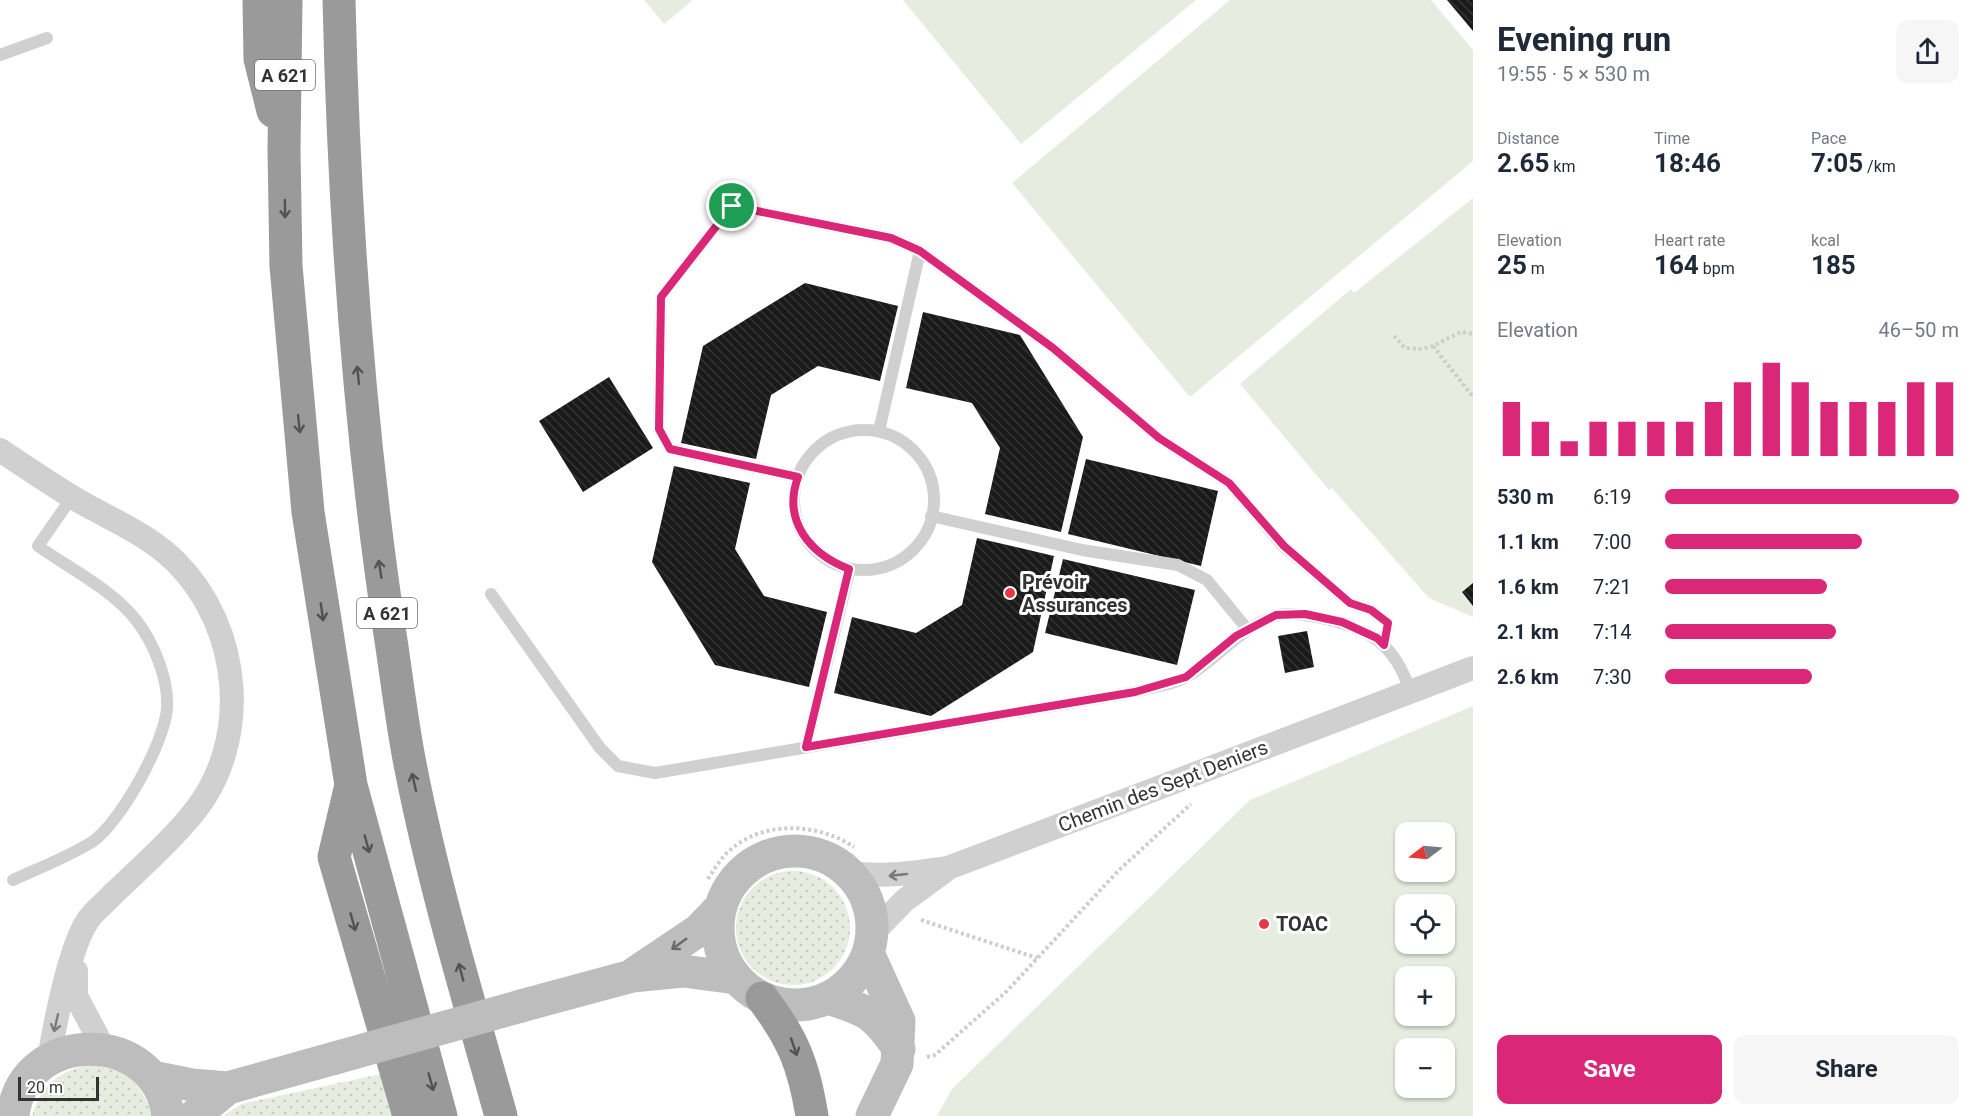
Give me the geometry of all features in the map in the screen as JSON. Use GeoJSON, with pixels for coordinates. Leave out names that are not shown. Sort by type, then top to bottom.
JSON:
{"type":"FeatureCollection","features":[{"type":"Feature","properties":{"kind":"highway"},"geometry":{"type":"LineString","coordinates":[[259,0],[260,59],[284,150]]}},
{"type":"Feature","properties":{"kind":"highway","name":"A 621"},"geometry":{"type":"LineString","coordinates":[[286,0],[284,150],[286,266],[308,512],[351,785],[441,1116]]}},
{"type":"Feature","properties":{"kind":"highway","name":"A 621"},"geometry":{"type":"LineString","coordinates":[[339,0],[343,148],[353,327],[371,509],[411,768],[446,918],[501,1116]]}},
{"type":"Feature","properties":{"kind":"highway"},"geometry":{"type":"LineString","coordinates":[[343,148],[354,0]]}},
{"type":"Feature","properties":{"kind":"highway"},"geometry":{"type":"LineString","coordinates":[[351,785],[334,857],[409,1116]]}},
{"type":"Feature","properties":{"kind":"highway"},"geometry":{"type":"LineString","coordinates":[[762,998],[791,1038],[808,1090],[812,1116]]}},
{"type":"Feature","properties":{"kind":"highway"},"geometry":{"type":"LineString","coordinates":[[488,1068],[521,1106],[525,1116]]}},
{"type":"Feature","properties":{"kind":"street"},"geometry":{"type":"LineString","coordinates":[[0,450],[72,497],[137,532],[175,560],[203,593],[222,634],[233,679],[231,731],[215,777],[191,816],[88,920],[76,947],[49,1059]]}},
{"type":"Feature","properties":{"kind":"street","name":"Chemin des Sept Deniers"},"geometry":{"type":"LineString","coordinates":[[847,872],[871,876],[894,876],[948,868],[1473,668]]}},
{"type":"Feature","properties":{"kind":"street"},"geometry":{"type":"LineString","coordinates":[[872,1116],[898,1057],[899,1021],[870,944],[870,912],[861,890],[847,872],[829,859],[808,853],[776,854],[757,862],[741,874],[729,889],[721,907],[718,925],[720,944],[726,962],[736,978],[762,998],[795,1006],[827,998],[845,987],[859,971],[870,944],[905,900],[948,868]]}},
{"type":"Feature","properties":{"kind":"street"},"geometry":{"type":"LineString","coordinates":[[632,976],[699,930],[721,907]]}},
{"type":"Feature","properties":{"kind":"street"},"geometry":{"type":"LineString","coordinates":[[76,947],[76,996],[104,1049]]}},
{"type":"Feature","properties":{"kind":"street"},"geometry":{"type":"LineString","coordinates":[[152,1077],[192,1085],[228,1088],[632,976],[683,971],[736,978]]}},
{"type":"Feature","properties":{"kind":"street"},"geometry":{"type":"LineString","coordinates":[[827,998],[859,1007],[880,1021],[898,1057]]}},
{"type":"Feature","properties":{"kind":"street"},"geometry":{"type":"LineString","coordinates":[[9,1112],[21,1088],[33,1072],[49,1059],[75,1049],[104,1049],[130,1058],[152,1077],[166,1104],[168,1116]]}},
{"type":"Feature","properties":{"kind":"street"},"geometry":{"type":"LineString","coordinates":[[194,1116],[228,1088]]}},
{"type":"Feature","properties":{"kind":"lane"},"geometry":{"type":"LineString","coordinates":[[0,55],[47,38]]}},
{"type":"Feature","properties":{"kind":"lane"},"geometry":{"type":"LineString","coordinates":[[798,477],[670,449],[659,429],[661,297],[732,206],[891,238],[920,251],[1053,348],[1159,438],[1229,483],[1292,553],[1350,603],[1371,610],[1388,623],[1384,645]]}},
{"type":"Feature","properties":{"kind":"lane"},"geometry":{"type":"LineString","coordinates":[[879,431],[920,251]]}},
{"type":"Feature","properties":{"kind":"lane"},"geometry":{"type":"LineString","coordinates":[[856,430],[879,431],[901,440],[919,456],[931,478],[934,502],[930,526],[917,547],[897,562],[874,570],[849,569],[829,561],[812,547],[800,529],[794,508],[798,477],[803,465],[816,448],[835,435],[856,430]]}},
{"type":"Feature","properties":{"kind":"lane"},"geometry":{"type":"LineString","coordinates":[[14,880],[93,842],[120,813],[154,750],[167,709],[163,674],[151,644],[136,620],[118,600],[38,546],[72,497]]}},
{"type":"Feature","properties":{"kind":"lane"},"geometry":{"type":"LineString","coordinates":[[932,516],[1082,550],[1178,565],[1207,580],[1248,630]]}},
{"type":"Feature","properties":{"kind":"lane"},"geometry":{"type":"LineString","coordinates":[[806,747],[849,569]]}},
{"type":"Feature","properties":{"kind":"lane"},"geometry":{"type":"LineString","coordinates":[[491,594],[600,748],[618,766],[655,773],[1135,692],[1186,677],[1236,636],[1276,615],[1305,614],[1360,629],[1377,638],[1398,662],[1410,692]]}},
{"type":"Feature","properties":{"kind":"path"},"geometry":{"type":"LineString","coordinates":[[1394,336],[1405,348],[1422,349],[1461,332],[1473,334]]}},
{"type":"Feature","properties":{"kind":"path"},"geometry":{"type":"LineString","coordinates":[[1433,346],[1473,397]]}},
{"type":"Feature","properties":{"kind":"path"},"geometry":{"type":"LineString","coordinates":[[898,1057],[935,1055],[1007,991],[1119,870],[1203,792],[1195,773]]}},
{"type":"Feature","properties":{"kind":"path"},"geometry":{"type":"LineString","coordinates":[[918,919],[1037,958]]}},
{"type":"Feature","properties":{"kind":"shaded area"},"geometry":{"type":"Polygon","coordinates":[[[644,0],[693,0],[664,24],[644,0]]]}},
{"type":"Feature","properties":{"kind":"shaded area"},"geometry":{"type":"Polygon","coordinates":[[[903,0],[1196,0],[1021,144],[903,0]]]}},
{"type":"Feature","properties":{"kind":"shaded area"},"geometry":{"type":"Polygon","coordinates":[[[1230,0],[1431,0],[1473,50],[1473,161],[1190,397],[1012,183],[1230,0]]]}},
{"type":"Feature","properties":{"kind":"shaded area"},"geometry":{"type":"Polygon","coordinates":[[[1473,198],[1473,617],[1429,598],[1332,488],[1329,490],[1240,384],[1351,289],[1354,293],[1473,198]]]}},
{"type":"Feature","properties":{"kind":"shaded area","name":"TOAC"},"geometry":{"type":"Polygon","coordinates":[[[1473,706],[1473,1116],[937,1116],[952,1089],[1250,800],[1473,706]]]}},
{"type":"Feature","properties":{"kind":"shaded area"},"geometry":{"type":"Polygon","coordinates":[[[793,871],[815,876],[833,888],[845,906],[850,928],[845,950],[833,968],[815,980],[793,985],[771,980],[753,968],[741,950],[736,928],[741,906],[753,888],[771,876],[793,871]]]}},
{"type":"Feature","properties":{"kind":"shaded area"},"geometry":{"type":"Polygon","coordinates":[[[87,1065],[112,1069],[129,1078],[143,1094],[153,1116],[32,1116],[40,1097],[52,1082],[67,1072],[87,1065]]]}},
{"type":"Feature","properties":{"kind":"shaded area"},"geometry":{"type":"Polygon","coordinates":[[[381,1074],[393,1116],[223,1116],[241,1104],[381,1074]]]}},
{"type":"Feature","properties":{"kind":"building"},"geometry":{"type":"Polygon","coordinates":[[[1447,0],[1473,0],[1473,31],[1447,0]]]}},
{"type":"Feature","properties":{"kind":"building"},"geometry":{"type":"Polygon","coordinates":[[[805,283],[898,306],[880,381],[818,366],[771,395],[756,459],[681,443],[703,346],[805,283]]]}},
{"type":"Feature","properties":{"kind":"building"},"geometry":{"type":"Polygon","coordinates":[[[923,312],[1020,335],[1083,437],[1061,532],[985,514],[1000,448],[972,403],[906,388],[923,312]]]}},
{"type":"Feature","properties":{"kind":"building"},"geometry":{"type":"Polygon","coordinates":[[[609,377],[653,448],[583,492],[539,421],[609,377]]]}},
{"type":"Feature","properties":{"kind":"building"},"geometry":{"type":"Polygon","coordinates":[[[1086,459],[1218,491],[1201,566],[1068,534],[1086,459]]]}},
{"type":"Feature","properties":{"kind":"building"},"geometry":{"type":"Polygon","coordinates":[[[674,466],[750,483],[735,549],[764,596],[827,612],[809,687],[715,665],[652,562],[674,466]]]}},
{"type":"Feature","properties":{"kind":"building"},"geometry":{"type":"Polygon","coordinates":[[[977,538],[1054,556],[1033,652],[931,716],[834,693],[852,617],[916,633],[962,605],[977,538]]]}},
{"type":"Feature","properties":{"kind":"building"},"geometry":{"type":"Polygon","coordinates":[[[1063,559],[1195,590],[1177,665],[1045,633],[1063,559]]]}},
{"type":"Feature","properties":{"kind":"building"},"geometry":{"type":"Polygon","coordinates":[[[1473,583],[1473,606],[1462,592],[1473,583]]]}},
{"type":"Feature","properties":{"kind":"building"},"geometry":{"type":"Polygon","coordinates":[[[1307,631],[1314,667],[1285,673],[1278,636],[1307,631]]]}},
{"type":"Feature","properties":{"kind":"place","name":"Prévoir Assurances"},"geometry":{"type":"Point","coordinates":[1010,593]}},
{"type":"Feature","properties":{"kind":"place","name":"TOAC"},"geometry":{"type":"Point","coordinates":[1264,924]}},
{"type":"Feature","properties":{"kind":"route"},"geometry":{"type":"LineString","coordinates":[[732,206],[891,238],[920,251],[938,267],[1053,348],[1159,438],[1229,483],[1284,546],[1350,603],[1371,610],[1388,623],[1384,645],[1377,638],[1342,622],[1305,614],[1276,615],[1236,636],[1186,677],[1135,692],[806,747],[849,569],[829,561],[812,547],[800,529],[794,508],[795,485],[798,477],[670,449],[659,429],[661,297],[732,206]]}}]}
